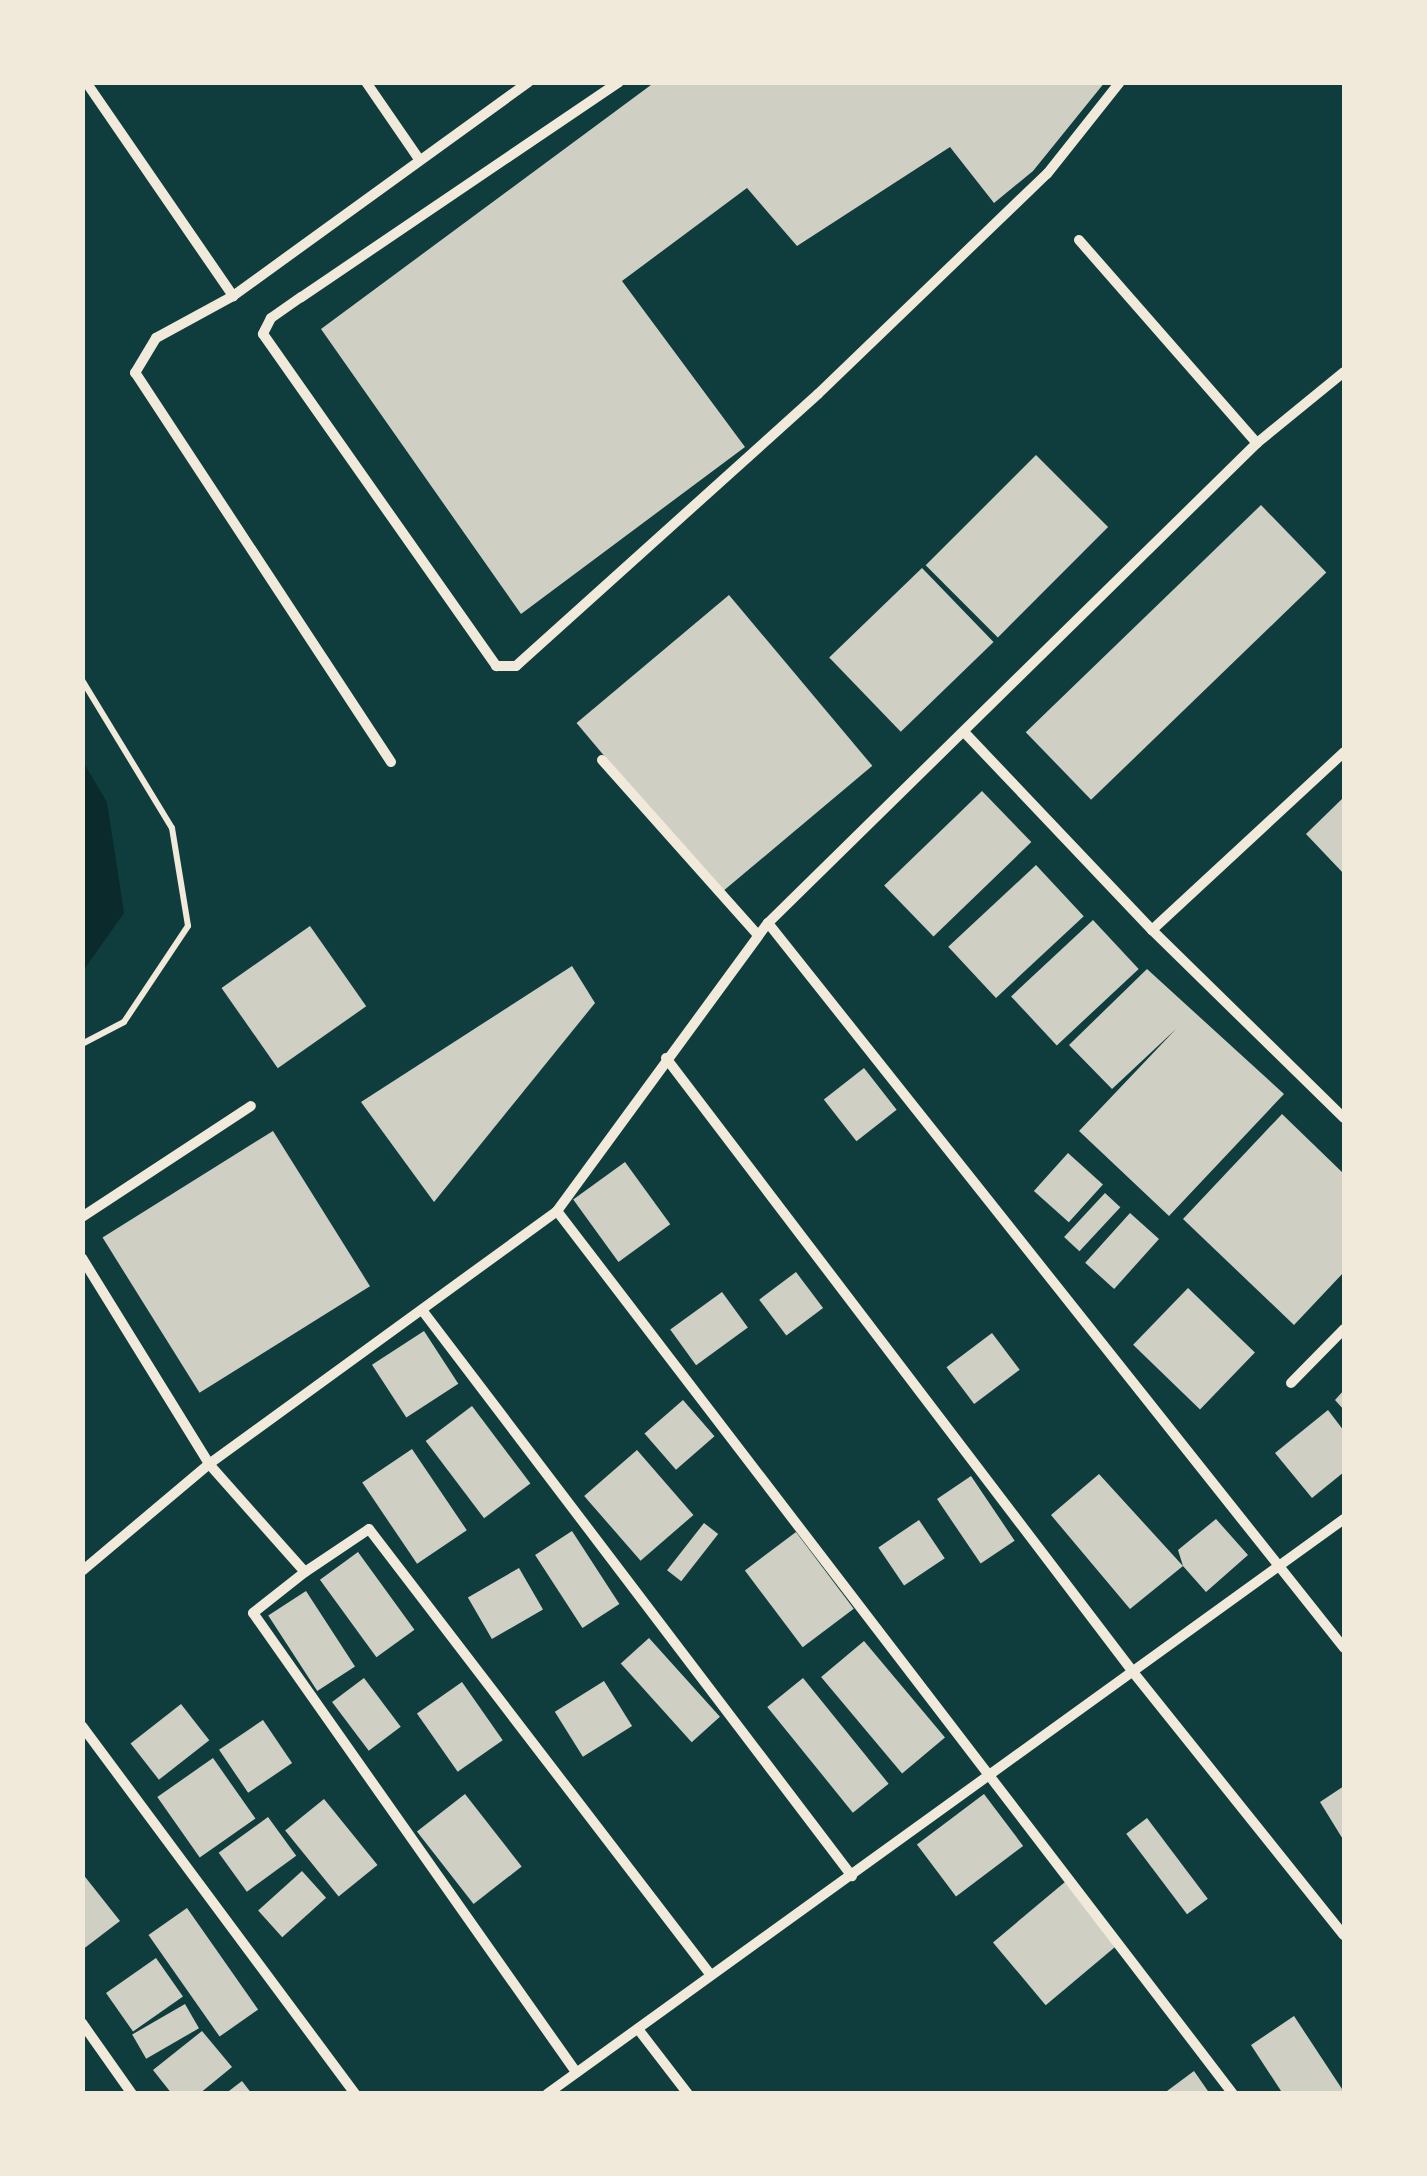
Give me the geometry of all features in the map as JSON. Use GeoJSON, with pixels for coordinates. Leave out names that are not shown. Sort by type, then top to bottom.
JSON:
{"type":"FeatureCollection","features":[{"type":"Feature","properties":{"kind":"street"},"geometry":{"type":"LineString","coordinates":[[86,82],[233,296]]}},
{"type":"Feature","properties":{"kind":"street"},"geometry":{"type":"LineString","coordinates":[[366,82],[419,159]]}},
{"type":"Feature","properties":{"kind":"street"},"geometry":{"type":"LineString","coordinates":[[391,762],[140,390],[135,372],[144,351],[233,296],[529,82]]}},
{"type":"Feature","properties":{"kind":"street"},"geometry":{"type":"LineString","coordinates":[[619,82],[300,296],[270,318],[263,334],[496,666],[516,666],[818,394],[1047,174],[1120,82]]}},
{"type":"Feature","properties":{"kind":"street"},"geometry":{"type":"LineString","coordinates":[[1079,240],[1257,443]]}},
{"type":"Feature","properties":{"kind":"street"},"geometry":{"type":"LineString","coordinates":[[82,1571],[209,1464],[557,1211],[768,923],[1257,443],[1344,372]]}},
{"type":"Feature","properties":{"kind":"street"},"geometry":{"type":"LineString","coordinates":[[965,733],[1152,930],[1344,1118]]}},
{"type":"Feature","properties":{"kind":"street"},"geometry":{"type":"LineString","coordinates":[[1152,930],[1344,752]]}},
{"type":"Feature","properties":{"kind":"street"},"geometry":{"type":"LineString","coordinates":[[602,760],[758,935]]}},
{"type":"Feature","properties":{"kind":"street"},"geometry":{"type":"LineString","coordinates":[[768,923],[1344,1648]]}},
{"type":"Feature","properties":{"kind":"street"},"geometry":{"type":"LineString","coordinates":[[666,1058],[1133,1672],[1344,1935]]}},
{"type":"Feature","properties":{"kind":"street"},"geometry":{"type":"LineString","coordinates":[[82,1218],[250,1106]]}},
{"type":"Feature","properties":{"kind":"street"},"geometry":{"type":"LineString","coordinates":[[557,1211],[992,1773],[1233,2094]]}},
{"type":"Feature","properties":{"kind":"street"},"geometry":{"type":"LineString","coordinates":[[82,1258],[209,1464],[305,1572]]}},
{"type":"Feature","properties":{"kind":"street"},"geometry":{"type":"LineString","coordinates":[[422,1310],[852,1876]]}},
{"type":"Feature","properties":{"kind":"street"},"geometry":{"type":"LineString","coordinates":[[1291,1383],[1344,1330]]}},
{"type":"Feature","properties":{"kind":"street"},"geometry":{"type":"LineString","coordinates":[[547,2094],[1282,1568],[1344,1519]]}},
{"type":"Feature","properties":{"kind":"street"},"geometry":{"type":"LineString","coordinates":[[576,2072],[253,1613],[305,1572],[369,1530],[710,1974]]}},
{"type":"Feature","properties":{"kind":"street"},"geometry":{"type":"LineString","coordinates":[[82,1726],[354,2094]]}},
{"type":"Feature","properties":{"kind":"street"},"geometry":{"type":"LineString","coordinates":[[82,2023],[132,2094]]}},
{"type":"Feature","properties":{"kind":"street"},"geometry":{"type":"LineString","coordinates":[[638,2029],[688,2094]]}},
{"type":"Feature","properties":{"kind":"path"},"geometry":{"type":"LineString","coordinates":[[82,680],[172,828],[188,926],[124,1022],[82,1044]]}},
{"type":"Feature","properties":{"kind":"water"},"geometry":{"type":"Polygon","coordinates":[[[83,762],[107,802],[124,913],[83,971],[83,762]]]}},
{"type":"Feature","properties":{"kind":"building"},"geometry":{"type":"Polygon","coordinates":[[[655,82],[1105,82],[1033,171],[994,203],[950,147],[797,246],[747,188],[622,281],[745,447],[521,614],[321,329],[655,82]]]}},
{"type":"Feature","properties":{"kind":"building"},"geometry":{"type":"Polygon","coordinates":[[[1036,455],[1108,527],[998,637],[926,565],[1036,455]]]}},
{"type":"Feature","properties":{"kind":"building"},"geometry":{"type":"Polygon","coordinates":[[[1261,505],[1326,573],[1091,800],[1026,732],[1261,505]]]}},
{"type":"Feature","properties":{"kind":"building"},"geometry":{"type":"Polygon","coordinates":[[[922,568],[994,642],[901,732],[829,658],[922,568]]]}},
{"type":"Feature","properties":{"kind":"building"},"geometry":{"type":"Polygon","coordinates":[[[729,595],[872,766],[720,894],[577,723],[729,595]]]}},
{"type":"Feature","properties":{"kind":"building"},"geometry":{"type":"Polygon","coordinates":[[[982,791],[1031,842],[933,937],[884,885],[982,791]]]}},
{"type":"Feature","properties":{"kind":"building"},"geometry":{"type":"Polygon","coordinates":[[[1344,797],[1344,874],[1306,834],[1344,797]]]}},
{"type":"Feature","properties":{"kind":"building"},"geometry":{"type":"Polygon","coordinates":[[[1036,865],[1084,916],[996,998],[948,947],[1036,865]]]}},
{"type":"Feature","properties":{"kind":"building"},"geometry":{"type":"Polygon","coordinates":[[[1093,920],[1139,969],[1057,1045],[1011,996],[1093,920]]]}},
{"type":"Feature","properties":{"kind":"building"},"geometry":{"type":"Polygon","coordinates":[[[310,926],[366,1006],[278,1068],[222,988],[310,926]]]}},
{"type":"Feature","properties":{"kind":"building"},"geometry":{"type":"Polygon","coordinates":[[[572,966],[595,1003],[434,1202],[361,1102],[572,966]]]}},
{"type":"Feature","properties":{"kind":"building"},"geometry":{"type":"Polygon","coordinates":[[[1147,969],[1284,1094],[1169,1216],[1079,1131],[1176,1029],[1112,1089],[1069,1045],[1147,969]]]}},
{"type":"Feature","properties":{"kind":"building"},"geometry":{"type":"Polygon","coordinates":[[[864,1068],[897,1110],[856,1141],[824,1099],[864,1068]]]}},
{"type":"Feature","properties":{"kind":"building"},"geometry":{"type":"Polygon","coordinates":[[[1282,1114],[1344,1174],[1344,1272],[1294,1325],[1183,1219],[1282,1114]]]}},
{"type":"Feature","properties":{"kind":"building"},"geometry":{"type":"Polygon","coordinates":[[[273,1131],[370,1286],[200,1393],[103,1238],[273,1131]]]}},
{"type":"Feature","properties":{"kind":"building"},"geometry":{"type":"Polygon","coordinates":[[[1068,1153],[1103,1184],[1069,1222],[1034,1191],[1068,1153]]]}},
{"type":"Feature","properties":{"kind":"building"},"geometry":{"type":"Polygon","coordinates":[[[625,1162],[670,1224],[618,1262],[573,1200],[625,1162]]]}},
{"type":"Feature","properties":{"kind":"building"},"geometry":{"type":"Polygon","coordinates":[[[1105,1193],[1120,1207],[1079,1251],[1064,1237],[1105,1193]]]}},
{"type":"Feature","properties":{"kind":"building"},"geometry":{"type":"Polygon","coordinates":[[[1130,1213],[1159,1239],[1114,1289],[1085,1263],[1130,1213]]]}},
{"type":"Feature","properties":{"kind":"building"},"geometry":{"type":"Polygon","coordinates":[[[796,1272],[823,1308],[786,1336],[759,1300],[796,1272]]]}},
{"type":"Feature","properties":{"kind":"building"},"geometry":{"type":"Polygon","coordinates":[[[1188,1288],[1255,1353],[1200,1409],[1133,1345],[1188,1288]]]}},
{"type":"Feature","properties":{"kind":"building"},"geometry":{"type":"Polygon","coordinates":[[[722,1292],[748,1328],[696,1365],[670,1330],[722,1292]]]}},
{"type":"Feature","properties":{"kind":"building"},"geometry":{"type":"Polygon","coordinates":[[[424,1331],[458,1384],[406,1418],[372,1365],[424,1331]]]}},
{"type":"Feature","properties":{"kind":"building"},"geometry":{"type":"Polygon","coordinates":[[[992,1333],[1020,1370],[974,1404],[946,1367],[992,1333]]]}},
{"type":"Feature","properties":{"kind":"building"},"geometry":{"type":"Polygon","coordinates":[[[1344,1390],[1344,1410],[1335,1400],[1344,1390]]]}},
{"type":"Feature","properties":{"kind":"building"},"geometry":{"type":"Polygon","coordinates":[[[683,1400],[714,1436],[676,1470],[645,1433],[683,1400]]]}},
{"type":"Feature","properties":{"kind":"building"},"geometry":{"type":"Polygon","coordinates":[[[472,1406],[530,1483],[484,1518],[426,1441],[472,1406]]]}},
{"type":"Feature","properties":{"kind":"building"},"geometry":{"type":"Polygon","coordinates":[[[1328,1410],[1344,1431],[1344,1472],[1312,1498],[1275,1453],[1328,1410]]]}},
{"type":"Feature","properties":{"kind":"building"},"geometry":{"type":"Polygon","coordinates":[[[412,1449],[467,1530],[417,1564],[362,1483],[412,1449]]]}},
{"type":"Feature","properties":{"kind":"building"},"geometry":{"type":"Polygon","coordinates":[[[637,1450],[693,1515],[641,1561],[584,1496],[637,1450]]]}},
{"type":"Feature","properties":{"kind":"building"},"geometry":{"type":"Polygon","coordinates":[[[1099,1474],[1183,1566],[1130,1609],[1051,1515],[1099,1474]]]}},
{"type":"Feature","properties":{"kind":"building"},"geometry":{"type":"Polygon","coordinates":[[[971,1476],[1015,1541],[981,1564],[937,1499],[971,1476]]]}},
{"type":"Feature","properties":{"kind":"building"},"geometry":{"type":"Polygon","coordinates":[[[1216,1519],[1248,1555],[1206,1592],[1183,1566],[1178,1550],[1216,1519]]]}},
{"type":"Feature","properties":{"kind":"building"},"geometry":{"type":"Polygon","coordinates":[[[919,1520],[945,1558],[904,1586],[878,1547],[919,1520]]]}},
{"type":"Feature","properties":{"kind":"building"},"geometry":{"type":"Polygon","coordinates":[[[704,1523],[718,1534],[681,1581],[667,1570],[704,1523]]]}},
{"type":"Feature","properties":{"kind":"building"},"geometry":{"type":"Polygon","coordinates":[[[572,1531],[619,1604],[582,1628],[535,1555],[572,1531]]]}},
{"type":"Feature","properties":{"kind":"building"},"geometry":{"type":"Polygon","coordinates":[[[796,1532],[854,1609],[803,1647],[745,1571],[796,1532]]]}},
{"type":"Feature","properties":{"kind":"building"},"geometry":{"type":"Polygon","coordinates":[[[358,1552],[414,1630],[376,1657],[320,1580],[358,1552]]]}},
{"type":"Feature","properties":{"kind":"building"},"geometry":{"type":"Polygon","coordinates":[[[519,1568],[543,1610],[492,1639],[468,1597],[519,1568]]]}},
{"type":"Feature","properties":{"kind":"building"},"geometry":{"type":"Polygon","coordinates":[[[306,1591],[355,1666],[317,1691],[268,1616],[306,1591]]]}},
{"type":"Feature","properties":{"kind":"building"},"geometry":{"type":"Polygon","coordinates":[[[649,1638],[720,1717],[692,1742],[621,1663],[649,1638]]]}},
{"type":"Feature","properties":{"kind":"building"},"geometry":{"type":"Polygon","coordinates":[[[864,1641],[945,1738],[902,1774],[821,1677],[864,1641]]]}},
{"type":"Feature","properties":{"kind":"building"},"geometry":{"type":"Polygon","coordinates":[[[364,1678],[401,1727],[369,1751],[332,1702],[364,1678]]]}},
{"type":"Feature","properties":{"kind":"building"},"geometry":{"type":"Polygon","coordinates":[[[803,1678],[889,1784],[853,1813],[767,1707],[803,1678]]]}},
{"type":"Feature","properties":{"kind":"building"},"geometry":{"type":"Polygon","coordinates":[[[604,1681],[632,1726],[583,1757],[555,1712],[604,1681]]]}},
{"type":"Feature","properties":{"kind":"building"},"geometry":{"type":"Polygon","coordinates":[[[462,1682],[503,1740],[458,1772],[417,1714],[462,1682]]]}},
{"type":"Feature","properties":{"kind":"building"},"geometry":{"type":"Polygon","coordinates":[[[181,1704],[209,1740],[159,1780],[131,1743],[181,1704]]]}},
{"type":"Feature","properties":{"kind":"building"},"geometry":{"type":"Polygon","coordinates":[[[263,1720],[292,1763],[248,1793],[219,1750],[263,1720]]]}},
{"type":"Feature","properties":{"kind":"building"},"geometry":{"type":"Polygon","coordinates":[[[213,1758],[255,1819],[200,1858],[157,1797],[213,1758]]]}},
{"type":"Feature","properties":{"kind":"building"},"geometry":{"type":"Polygon","coordinates":[[[1344,1786],[1344,1841],[1320,1802],[1344,1786]]]}},
{"type":"Feature","properties":{"kind":"building"},"geometry":{"type":"Polygon","coordinates":[[[465,1794],[522,1866],[474,1904],[417,1832],[465,1794]]]}},
{"type":"Feature","properties":{"kind":"building"},"geometry":{"type":"Polygon","coordinates":[[[984,1794],[1023,1846],[956,1896],[917,1845],[984,1794]]]}},
{"type":"Feature","properties":{"kind":"building"},"geometry":{"type":"Polygon","coordinates":[[[324,1799],[377,1865],[339,1897],[285,1830],[324,1799]]]}},
{"type":"Feature","properties":{"kind":"building"},"geometry":{"type":"Polygon","coordinates":[[[268,1817],[296,1856],[247,1892],[219,1853],[268,1817]]]}},
{"type":"Feature","properties":{"kind":"building"},"geometry":{"type":"Polygon","coordinates":[[[1147,1818],[1208,1899],[1187,1914],[1126,1834],[1147,1818]]]}},
{"type":"Feature","properties":{"kind":"building"},"geometry":{"type":"Polygon","coordinates":[[[302,1871],[326,1898],[282,1937],[258,1910],[302,1871]]]}},
{"type":"Feature","properties":{"kind":"building"},"geometry":{"type":"Polygon","coordinates":[[[82,1873],[120,1921],[82,1950],[82,1873]]]}},
{"type":"Feature","properties":{"kind":"building"},"geometry":{"type":"Polygon","coordinates":[[[1065,1882],[1118,1945],[1046,2005],[993,1942],[1065,1882]]]}},
{"type":"Feature","properties":{"kind":"building"},"geometry":{"type":"Polygon","coordinates":[[[187,1908],[258,2010],[220,2037],[148,1935],[187,1908]]]}},
{"type":"Feature","properties":{"kind":"building"},"geometry":{"type":"Polygon","coordinates":[[[156,1958],[183,1997],[133,2031],[106,1993],[156,1958]]]}},
{"type":"Feature","properties":{"kind":"building"},"geometry":{"type":"Polygon","coordinates":[[[185,2004],[199,2028],[146,2059],[132,2034],[185,2004]]]}},
{"type":"Feature","properties":{"kind":"building"},"geometry":{"type":"Polygon","coordinates":[[[1294,2016],[1344,2094],[1283,2094],[1251,2045],[1294,2016]]]}},
{"type":"Feature","properties":{"kind":"building"},"geometry":{"type":"Polygon","coordinates":[[[202,2031],[232,2067],[199,2094],[172,2094],[153,2070],[202,2031]]]}},
{"type":"Feature","properties":{"kind":"building"},"geometry":{"type":"Polygon","coordinates":[[[1194,2071],[1210,2094],[1163,2094],[1194,2071]]]}},
{"type":"Feature","properties":{"kind":"building"},"geometry":{"type":"Polygon","coordinates":[[[242,2081],[252,2094],[225,2094],[242,2081]]]}}]}
